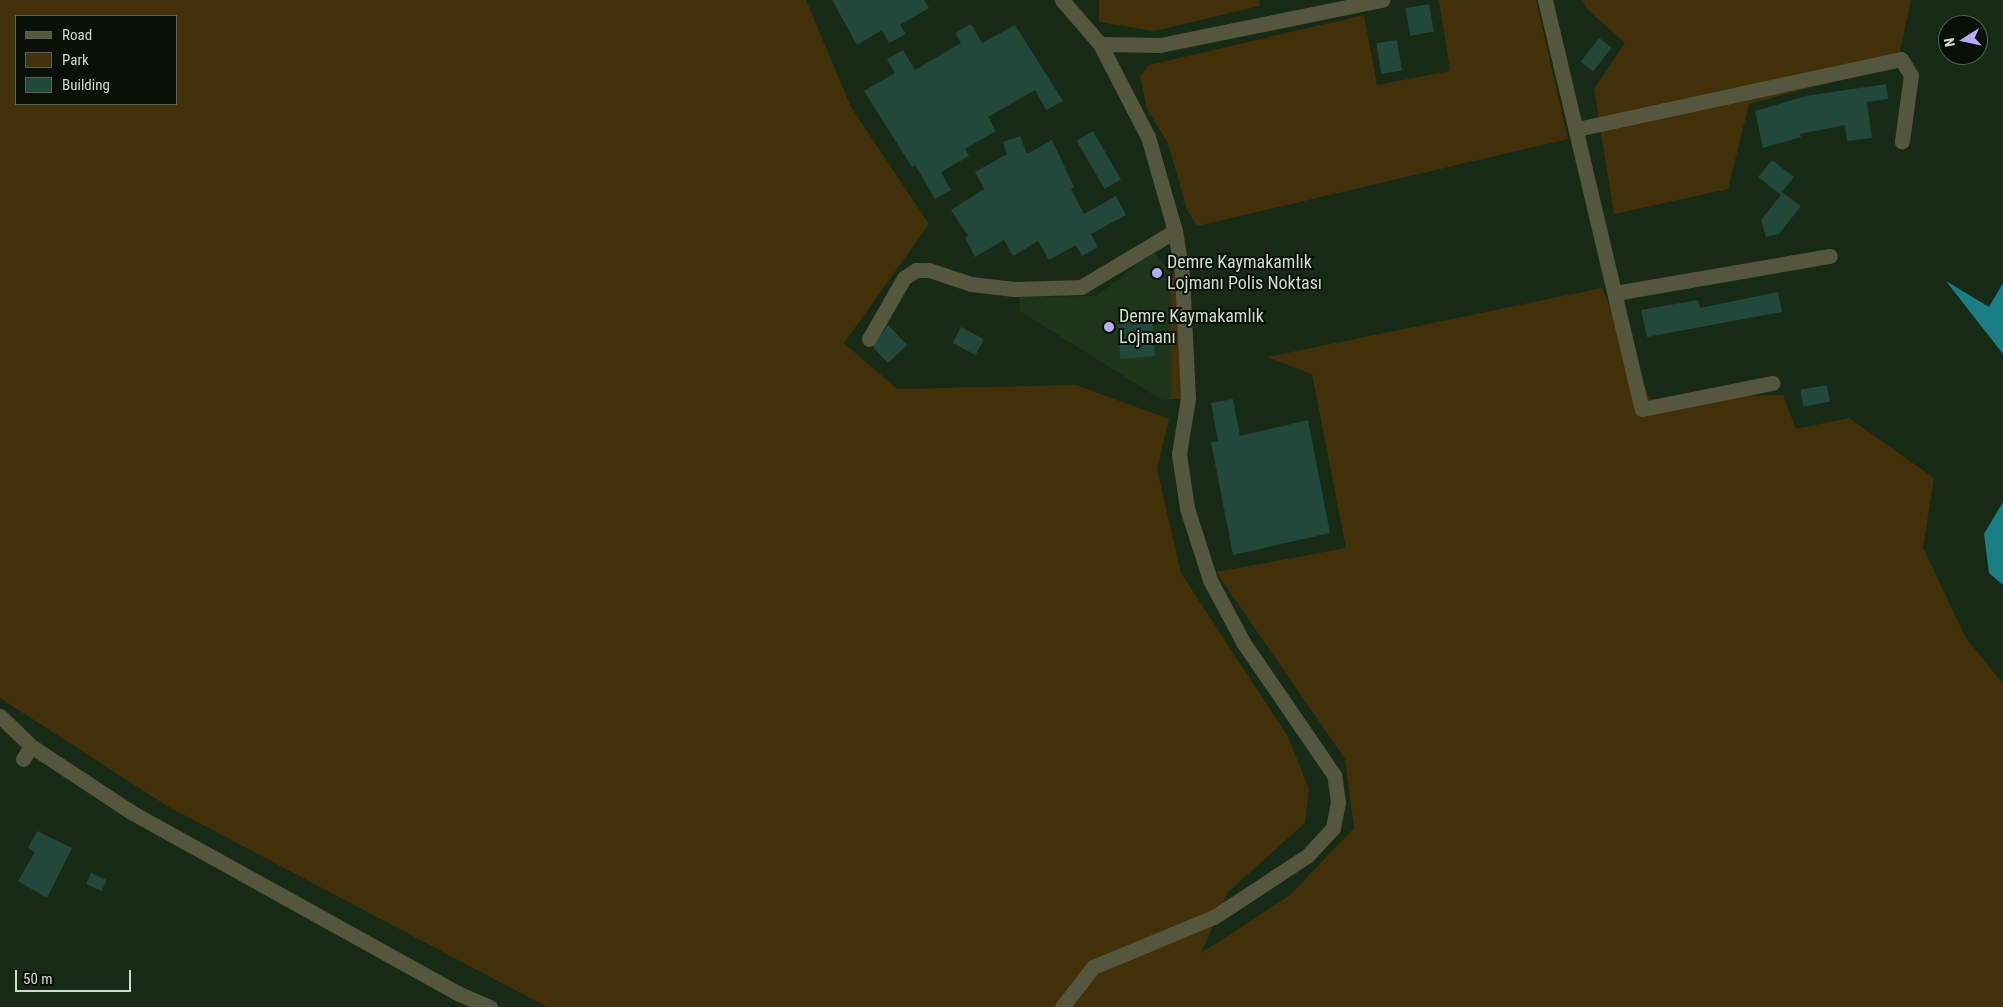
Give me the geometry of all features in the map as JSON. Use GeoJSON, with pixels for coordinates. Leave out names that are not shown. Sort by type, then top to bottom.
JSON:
{"type":"FeatureCollection","features":[{"type":"Feature","properties":{"kind":"street"},"geometry":{"type":"LineString","coordinates":[[1062,0],[1100,44],[1148,138],[1175,232],[1182,274],[1188,398],[1179,454],[1187,508],[1210,580],[1243,642],[1334,775],[1338,802],[1333,828],[1307,856],[1214,916],[1093,968],[1062,1007]]}},
{"type":"Feature","properties":{"kind":"street"},"geometry":{"type":"LineString","coordinates":[[1100,44],[1160,45],[1382,0]]}},
{"type":"Feature","properties":{"kind":"street"},"geometry":{"type":"LineString","coordinates":[[1545,0],[1642,409],[1772,383]]}},
{"type":"Feature","properties":{"kind":"street"},"geometry":{"type":"LineString","coordinates":[[1577,129],[1901,59],[1911,75],[1902,140]]}},
{"type":"Feature","properties":{"kind":"street"},"geometry":{"type":"LineString","coordinates":[[869,339],[904,278],[916,270],[929,270],[971,284],[997,287],[1081,287],[1175,232]]}},
{"type":"Feature","properties":{"kind":"street"},"geometry":{"type":"LineString","coordinates":[[1615,293],[1830,256]]}},
{"type":"Feature","properties":{"kind":"street"},"geometry":{"type":"LineString","coordinates":[[0,716],[27,752],[457,993],[490,1007]]}},
{"type":"Feature","properties":{"kind":"shaded area","name":"Demre Kaymakamlık Lojmanı"},"geometry":{"type":"Polygon","coordinates":[[[1154,252],[1171,274],[1176,399],[1162,400],[1020,311],[1019,297],[1096,296],[1154,252]]]}},
{"type":"Feature","properties":{"kind":"green space"},"geometry":{"type":"Polygon","coordinates":[[[0,0],[806,0],[851,107],[929,224],[844,343],[897,389],[1076,385],[1169,419],[1157,469],[1181,573],[1288,737],[1309,789],[1305,823],[1228,892],[1201,953],[1289,896],[1354,828],[1345,759],[1216,572],[1346,548],[1312,374],[1267,357],[1602,288],[1650,399],[1783,395],[1796,429],[1849,418],[1934,478],[1923,548],[1966,638],[2003,684],[2003,1007],[547,1007],[167,806],[0,698],[0,0]]]}},
{"type":"Feature","properties":{"kind":"green space"},"geometry":{"type":"Polygon","coordinates":[[[1099,0],[1259,0],[1260,6],[1154,31],[1099,22],[1099,0]]]}},
{"type":"Feature","properties":{"kind":"green space"},"geometry":{"type":"Polygon","coordinates":[[[1439,0],[1536,0],[1568,139],[1197,226],[1187,210],[1168,143],[1147,109],[1140,76],[1149,65],[1364,15],[1377,85],[1450,71],[1439,0]]]}},
{"type":"Feature","properties":{"kind":"green space"},"geometry":{"type":"Polygon","coordinates":[[[1582,0],[1911,0],[1897,65],[1749,104],[1728,189],[1614,214],[1594,89],[1625,43],[1587,9],[1582,0]]]}},
{"type":"Feature","properties":{"kind":"green space"},"geometry":{"type":"Polygon","coordinates":[[[1171,274],[1182,274],[1182,399],[1171,399],[1171,274]]]}},
{"type":"Feature","properties":{"kind":"water"},"geometry":{"type":"Polygon","coordinates":[[[1946,281],[1989,307],[2003,283],[2003,354],[1946,281]]]}},
{"type":"Feature","properties":{"kind":"water"},"geometry":{"type":"Polygon","coordinates":[[[2003,502],[2003,585],[1989,573],[1984,534],[2003,502]]]}},
{"type":"Feature","properties":{"kind":"building"},"geometry":{"type":"Polygon","coordinates":[[[832,0],[924,0],[929,8],[900,25],[906,34],[889,43],[882,30],[857,45],[832,0]]]}},
{"type":"Feature","properties":{"kind":"building"},"geometry":{"type":"Polygon","coordinates":[[[1429,4],[1434,32],[1410,36],[1405,8],[1429,4]]]}},
{"type":"Feature","properties":{"kind":"building"},"geometry":{"type":"Polygon","coordinates":[[[971,24],[982,43],[1015,25],[1063,101],[1046,110],[1035,90],[988,117],[996,131],[965,149],[969,156],[941,172],[951,190],[935,199],[915,165],[912,167],[864,91],[895,73],[887,59],[903,50],[915,70],[961,43],[955,33],[971,24]]]}},
{"type":"Feature","properties":{"kind":"building"},"geometry":{"type":"Polygon","coordinates":[[[1599,38],[1612,48],[1593,71],[1581,62],[1599,38]]]}},
{"type":"Feature","properties":{"kind":"building"},"geometry":{"type":"Polygon","coordinates":[[[1397,40],[1402,71],[1381,74],[1376,43],[1397,40]]]}},
{"type":"Feature","properties":{"kind":"building"},"geometry":{"type":"Polygon","coordinates":[[[1886,84],[1888,99],[1867,102],[1872,138],[1847,141],[1845,125],[1800,134],[1801,137],[1763,148],[1755,111],[1806,96],[1886,84]]]}},
{"type":"Feature","properties":{"kind":"building"},"geometry":{"type":"Polygon","coordinates":[[[1093,131],[1121,179],[1105,189],[1077,140],[1093,131]]]}},
{"type":"Feature","properties":{"kind":"building"},"geometry":{"type":"Polygon","coordinates":[[[1020,136],[1027,154],[1052,140],[1074,187],[1071,189],[1084,214],[1116,196],[1126,215],[1091,234],[1098,247],[1082,256],[1076,245],[1049,260],[1038,241],[1013,256],[1004,240],[975,257],[965,238],[968,236],[951,210],[984,189],[975,172],[1007,154],[1003,142],[1020,136]]]}},
{"type":"Feature","properties":{"kind":"building"},"geometry":{"type":"Polygon","coordinates":[[[1772,160],[1794,177],[1782,192],[1801,206],[1779,234],[1766,237],[1761,220],[1781,195],[1758,177],[1772,160]]]}},
{"type":"Feature","properties":{"kind":"building"},"geometry":{"type":"Polygon","coordinates":[[[1778,292],[1782,312],[1647,337],[1641,310],[1698,300],[1700,308],[1778,292]]]}},
{"type":"Feature","properties":{"kind":"building","name":"Demre Kaymakamlık Lojmanı"},"geometry":{"type":"Polygon","coordinates":[[[1152,318],[1155,356],[1120,359],[1117,321],[1152,318]]]}},
{"type":"Feature","properties":{"kind":"building"},"geometry":{"type":"Polygon","coordinates":[[[888,325],[907,345],[888,363],[873,347],[888,325]]]}},
{"type":"Feature","properties":{"kind":"building"},"geometry":{"type":"Polygon","coordinates":[[[961,327],[984,339],[976,355],[953,343],[961,327]]]}},
{"type":"Feature","properties":{"kind":"building"},"geometry":{"type":"Polygon","coordinates":[[[1827,385],[1830,402],[1803,406],[1800,390],[1827,385]]]}},
{"type":"Feature","properties":{"kind":"building"},"geometry":{"type":"Polygon","coordinates":[[[1233,399],[1240,436],[1308,420],[1330,533],[1233,555],[1211,442],[1218,441],[1211,403],[1233,399]]]}},
{"type":"Feature","properties":{"kind":"building"},"geometry":{"type":"Polygon","coordinates":[[[37,831],[72,848],[47,898],[18,881],[35,852],[28,848],[37,831]]]}},
{"type":"Feature","properties":{"kind":"building"},"geometry":{"type":"Polygon","coordinates":[[[91,873],[107,880],[102,891],[86,884],[91,873]]]}},
{"type":"Feature","properties":{"kind":"place","name":"Demre Kaymakamlık Lojmanı Polis Noktası"},"geometry":{"type":"Point","coordinates":[1157,273]}},
{"type":"Feature","properties":{"kind":"place","name":"Demre Kaymakamlık Lojmanı"},"geometry":{"type":"Point","coordinates":[1109,327]}}]}
